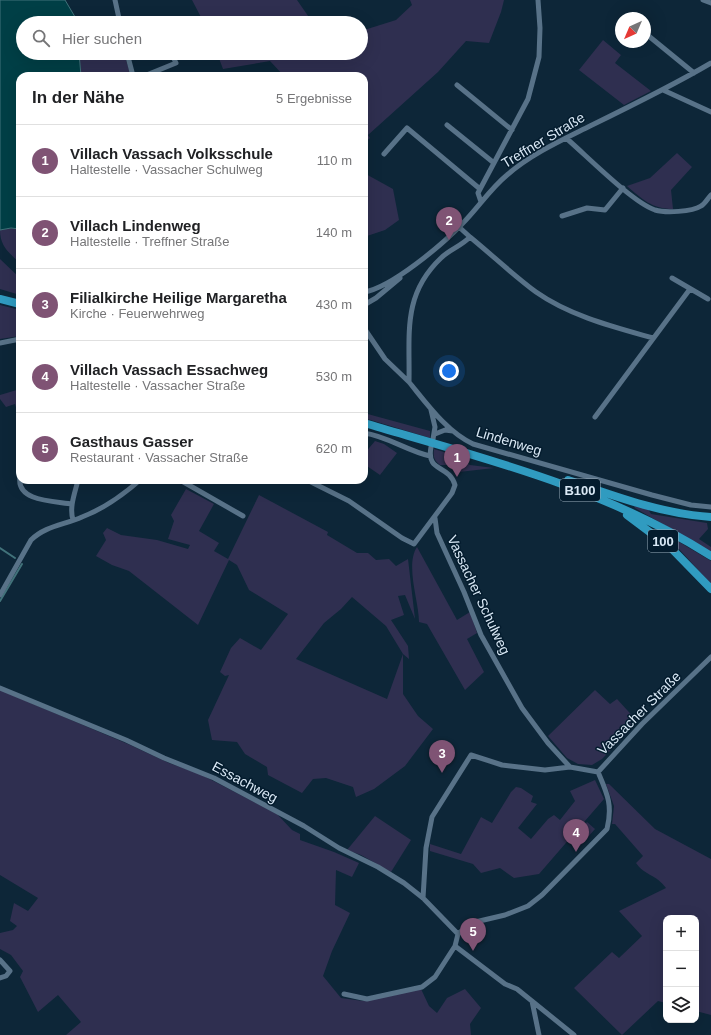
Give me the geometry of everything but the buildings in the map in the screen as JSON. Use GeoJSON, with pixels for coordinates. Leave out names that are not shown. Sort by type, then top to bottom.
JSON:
{"type":"FeatureCollection","features":[{"type":"Feature","properties":{"kind":"main road"},"geometry":{"type":"LineString","coordinates":[[0,299],[16,303]]}},
{"type":"Feature","properties":{"kind":"main road","name":"B100"},"geometry":{"type":"LineString","coordinates":[[368,424],[551,479],[608,501],[681,537],[711,556]]}},
{"type":"Feature","properties":{"kind":"main road","name":"100"},"geometry":{"type":"LineString","coordinates":[[551,479],[564,478],[615,496],[656,508],[683,514],[710,517]]}},
{"type":"Feature","properties":{"kind":"main road","name":"100"},"geometry":{"type":"LineString","coordinates":[[608,501],[616,510],[634,518],[667,544],[711,589]]}},
{"type":"Feature","properties":{"kind":"street"},"geometry":{"type":"LineString","coordinates":[[115,0],[118,16]]}},
{"type":"Feature","properties":{"kind":"street"},"geometry":{"type":"LineString","coordinates":[[481,202],[478,193],[528,99],[539,56],[540,28],[538,0]]}},
{"type":"Feature","properties":{"kind":"street"},"geometry":{"type":"LineString","coordinates":[[703,0],[711,3]]}},
{"type":"Feature","properties":{"kind":"street"},"geometry":{"type":"LineString","coordinates":[[651,38],[694,73]]}},
{"type":"Feature","properties":{"kind":"street"},"geometry":{"type":"LineString","coordinates":[[129,60],[132,72]]}},
{"type":"Feature","properties":{"kind":"street"},"geometry":{"type":"LineString","coordinates":[[154,72],[176,63],[174,60]]}},
{"type":"Feature","properties":{"kind":"street","name":"Treffner Straße"},"geometry":{"type":"LineString","coordinates":[[368,291],[376,289],[403,274],[459,227],[507,174],[566,138],[663,90],[711,63]]}},
{"type":"Feature","properties":{"kind":"street"},"geometry":{"type":"LineString","coordinates":[[457,85],[512,130]]}},
{"type":"Feature","properties":{"kind":"street"},"geometry":{"type":"LineString","coordinates":[[663,90],[711,112]]}},
{"type":"Feature","properties":{"kind":"street"},"geometry":{"type":"LineString","coordinates":[[447,125],[494,163]]}},
{"type":"Feature","properties":{"kind":"street"},"geometry":{"type":"LineString","coordinates":[[384,154],[407,128],[480,189]]}},
{"type":"Feature","properties":{"kind":"street"},"geometry":{"type":"LineString","coordinates":[[566,138],[623,188],[646,205],[656,210],[670,212],[684,211],[701,206],[711,195]]}},
{"type":"Feature","properties":{"kind":"street"},"geometry":{"type":"LineString","coordinates":[[562,216],[587,208],[605,210],[623,188]]}},
{"type":"Feature","properties":{"kind":"street"},"geometry":{"type":"LineString","coordinates":[[459,227],[537,292],[551,301],[602,324],[653,338]]}},
{"type":"Feature","properties":{"kind":"street"},"geometry":{"type":"LineString","coordinates":[[409,382],[410,311],[417,289],[439,260],[450,250],[461,246],[470,237]]}},
{"type":"Feature","properties":{"kind":"street"},"geometry":{"type":"LineString","coordinates":[[368,303],[376,298],[403,274]]}},
{"type":"Feature","properties":{"kind":"street"},"geometry":{"type":"LineString","coordinates":[[672,278],[708,299]]}},
{"type":"Feature","properties":{"kind":"street"},"geometry":{"type":"LineString","coordinates":[[595,417],[690,289]]}},
{"type":"Feature","properties":{"kind":"street","name":"Lindenweg"},"geometry":{"type":"LineString","coordinates":[[368,333],[386,358],[409,382],[431,409],[462,438],[473,444],[691,505],[711,507]]}},
{"type":"Feature","properties":{"kind":"street"},"geometry":{"type":"LineString","coordinates":[[0,343],[16,340]]}},
{"type":"Feature","properties":{"kind":"street"},"geometry":{"type":"LineString","coordinates":[[431,409],[434,417],[434,436],[446,430],[453,430]]}},
{"type":"Feature","properties":{"kind":"street"},"geometry":{"type":"LineString","coordinates":[[368,434],[384,438],[430,456]]}},
{"type":"Feature","properties":{"kind":"street"},"geometry":{"type":"LineString","coordinates":[[316,484],[349,501],[402,538],[414,544],[435,518],[452,493],[455,485],[451,476],[433,465],[430,456],[431,447]]}},
{"type":"Feature","properties":{"kind":"street"},"geometry":{"type":"LineString","coordinates":[[20,484],[27,495],[72,504]]}},
{"type":"Feature","properties":{"kind":"street"},"geometry":{"type":"LineString","coordinates":[[73,520],[71,514],[72,504],[77,484]]}},
{"type":"Feature","properties":{"kind":"street"},"geometry":{"type":"LineString","coordinates":[[0,595],[31,540],[36,535],[47,528],[93,512],[134,484]]}},
{"type":"Feature","properties":{"kind":"street"},"geometry":{"type":"LineString","coordinates":[[187,484],[243,516]]}},
{"type":"Feature","properties":{"kind":"street","name":"Vassacher Schulweg"},"geometry":{"type":"LineString","coordinates":[[435,518],[437,533],[464,592],[480,635],[522,708],[548,743],[570,767]]}},
{"type":"Feature","properties":{"kind":"street","name":"Vassacher Straße"},"geometry":{"type":"LineString","coordinates":[[458,934],[471,923],[505,915],[528,906],[542,895],[607,829],[610,816],[610,801],[598,772],[642,724],[711,657]]}},
{"type":"Feature","properties":{"kind":"street","name":"Essachweg"},"geometry":{"type":"LineString","coordinates":[[0,688],[214,778],[304,826],[339,848],[378,867],[423,898],[458,934]]}},
{"type":"Feature","properties":{"kind":"street"},"geometry":{"type":"LineString","coordinates":[[423,898],[426,848],[432,818],[471,755],[502,765],[545,770],[570,767],[598,772]]}},
{"type":"Feature","properties":{"kind":"street"},"geometry":{"type":"LineString","coordinates":[[344,994],[367,999],[422,987],[435,977],[455,946],[458,934]]}},
{"type":"Feature","properties":{"kind":"street"},"geometry":{"type":"LineString","coordinates":[[455,946],[505,984],[517,989],[574,1035]]}},
{"type":"Feature","properties":{"kind":"street"},"geometry":{"type":"LineString","coordinates":[[0,960],[10,971],[6,976],[0,978]]}},
{"type":"Feature","properties":{"kind":"street"},"geometry":{"type":"LineString","coordinates":[[532,1001],[539,1035]]}},
{"type":"Feature","properties":{"kind":"shaded area"},"geometry":{"type":"Polygon","coordinates":[[[0,0],[65,0],[74,16],[16,16],[16,60],[80,60],[81,72],[16,72],[16,229],[0,230],[0,0]]]}},
{"type":"Feature","properties":{"kind":"shaded area"},"geometry":{"type":"Polygon","coordinates":[[[192,0],[297,0],[308,16],[200,16],[192,0]]]}},
{"type":"Feature","properties":{"kind":"shaded area"},"geometry":{"type":"Polygon","coordinates":[[[410,0],[504,0],[489,43],[466,41],[438,72],[368,135],[368,72],[280,72],[270,61],[223,69],[220,60],[368,60],[368,29],[396,20],[412,5],[410,0]]]}},
{"type":"Feature","properties":{"kind":"shaded area"},"geometry":{"type":"Polygon","coordinates":[[[603,40],[621,55],[615,63],[651,91],[624,105],[579,70],[603,40]]]}},
{"type":"Feature","properties":{"kind":"shaded area"},"geometry":{"type":"Polygon","coordinates":[[[80,60],[126,60],[130,72],[81,72],[80,60]]]}},
{"type":"Feature","properties":{"kind":"shaded area"},"geometry":{"type":"Polygon","coordinates":[[[677,153],[692,167],[671,190],[673,209],[666,209],[653,205],[627,186],[650,178],[677,153]]]}},
{"type":"Feature","properties":{"kind":"shaded area"},"geometry":{"type":"Polygon","coordinates":[[[368,175],[393,189],[399,220],[385,230],[368,236],[368,175]]]}},
{"type":"Feature","properties":{"kind":"shaded area"},"geometry":{"type":"Polygon","coordinates":[[[16,229],[16,259],[3,245],[0,230],[16,229]]]}},
{"type":"Feature","properties":{"kind":"shaded area"},"geometry":{"type":"Polygon","coordinates":[[[0,259],[16,274],[16,294],[0,289],[0,259]]]}},
{"type":"Feature","properties":{"kind":"shaded area"},"geometry":{"type":"Polygon","coordinates":[[[0,305],[16,309],[16,337],[0,339],[0,305]]]}},
{"type":"Feature","properties":{"kind":"shaded area"},"geometry":{"type":"Polygon","coordinates":[[[16,390],[16,407],[15,404],[6,407],[0,399],[0,395],[16,390]]]}},
{"type":"Feature","properties":{"kind":"shaded area"},"geometry":{"type":"Polygon","coordinates":[[[368,414],[430,431],[430,438],[368,419],[368,414]]]}},
{"type":"Feature","properties":{"kind":"shaded area"},"geometry":{"type":"Polygon","coordinates":[[[375,441],[384,444],[397,453],[380,475],[368,467],[368,449],[375,441]]]}},
{"type":"Feature","properties":{"kind":"shaded area"},"geometry":{"type":"Polygon","coordinates":[[[434,449],[450,454],[470,465],[494,468],[459,472],[448,465],[440,465],[434,458],[434,449]]]}},
{"type":"Feature","properties":{"kind":"shaded area"},"geometry":{"type":"Polygon","coordinates":[[[186,489],[214,504],[199,531],[219,543],[214,551],[228,559],[259,495],[328,532],[327,535],[357,553],[368,553],[376,560],[389,559],[396,566],[408,559],[415,619],[405,595],[398,596],[404,615],[391,620],[408,646],[409,659],[403,654],[403,694],[418,716],[433,729],[405,766],[374,789],[356,797],[353,787],[326,778],[313,779],[302,793],[268,775],[267,767],[245,754],[237,742],[212,740],[208,720],[229,675],[225,676],[220,672],[231,648],[240,638],[261,650],[288,614],[249,590],[237,565],[229,560],[198,625],[129,571],[112,565],[96,556],[106,540],[103,533],[107,528],[121,535],[157,540],[188,549],[190,545],[168,539],[174,521],[171,515],[186,489]],[[352,597],[341,609],[324,623],[296,659],[387,699],[403,654],[386,626],[352,597]]]}},
{"type":"Feature","properties":{"kind":"shaded area"},"geometry":{"type":"Polygon","coordinates":[[[634,506],[648,509],[651,514],[707,523],[708,529],[699,539],[711,547],[711,552],[635,508],[634,506]]]}},
{"type":"Feature","properties":{"kind":"shaded area"},"geometry":{"type":"Polygon","coordinates":[[[659,530],[711,561],[711,584],[679,549],[658,532],[659,530]]]}},
{"type":"Feature","properties":{"kind":"shaded area"},"geometry":{"type":"Polygon","coordinates":[[[417,547],[457,620],[470,612],[477,633],[467,639],[484,672],[465,690],[427,624],[419,622],[412,573],[412,563],[417,547]]]}},
{"type":"Feature","properties":{"kind":"shaded area"},"geometry":{"type":"Polygon","coordinates":[[[0,690],[169,763],[200,774],[277,814],[292,830],[300,834],[300,840],[359,863],[352,877],[336,870],[335,905],[350,913],[332,951],[323,976],[341,998],[363,1001],[421,989],[429,1006],[437,1013],[447,998],[465,989],[481,1008],[470,1024],[471,1035],[66,1035],[81,1022],[58,995],[38,1012],[20,977],[23,971],[11,955],[0,949],[0,933],[13,930],[17,926],[10,921],[14,903],[28,911],[38,898],[0,875],[0,690]]]}},
{"type":"Feature","properties":{"kind":"shaded area"},"geometry":{"type":"Polygon","coordinates":[[[595,690],[610,704],[617,699],[638,722],[602,759],[592,765],[578,764],[567,758],[548,736],[595,690]]]}},
{"type":"Feature","properties":{"kind":"shaded area"},"geometry":{"type":"Polygon","coordinates":[[[595,780],[604,799],[539,874],[514,878],[500,868],[481,873],[473,864],[430,851],[430,844],[461,854],[481,817],[492,823],[511,792],[516,787],[521,788],[533,796],[531,802],[537,804],[518,828],[531,839],[548,819],[554,815],[560,820],[575,801],[570,791],[595,780]]]}},
{"type":"Feature","properties":{"kind":"shaded area"},"geometry":{"type":"Polygon","coordinates":[[[606,784],[609,784],[655,829],[711,859],[711,1015],[699,1012],[699,915],[663,915],[663,1002],[658,1001],[622,1035],[574,988],[612,952],[619,958],[642,936],[619,911],[666,888],[659,880],[643,870],[636,863],[643,856],[615,824],[612,824],[614,806],[606,784]]]}},
{"type":"Feature","properties":{"kind":"shaded area"},"geometry":{"type":"Polygon","coordinates":[[[375,816],[411,840],[391,872],[361,855],[347,850],[375,816]]]}},
{"type":"Feature","properties":{"kind":"shaded area"},"geometry":{"type":"Polygon","coordinates":[[[587,822],[595,829],[580,846],[572,838],[587,822]]]}},
{"type":"Feature","properties":{"kind":"waterway"},"geometry":{"type":"LineString","coordinates":[[0,548],[15,558]]}},
{"type":"Feature","properties":{"kind":"waterway"},"geometry":{"type":"LineString","coordinates":[[0,601],[22,564]]}},
{"type":"Feature","properties":{"kind":"place","name":"Villach Lindenweg"},"geometry":{"type":"Point","coordinates":[449,240]}},
{"type":"Feature","properties":{"kind":"place","name":"Villach Vassach Volksschule"},"geometry":{"type":"Point","coordinates":[457,477]}},
{"type":"Feature","properties":{"kind":"place","name":"Filialkirche Heilige Margaretha"},"geometry":{"type":"Point","coordinates":[442,773]}},
{"type":"Feature","properties":{"kind":"place","name":"Villach Vassach Essachweg"},"geometry":{"type":"Point","coordinates":[576,852]}},
{"type":"Feature","properties":{"kind":"place","name":"Gasthaus Gasser"},"geometry":{"type":"Point","coordinates":[473,951]}}]}
